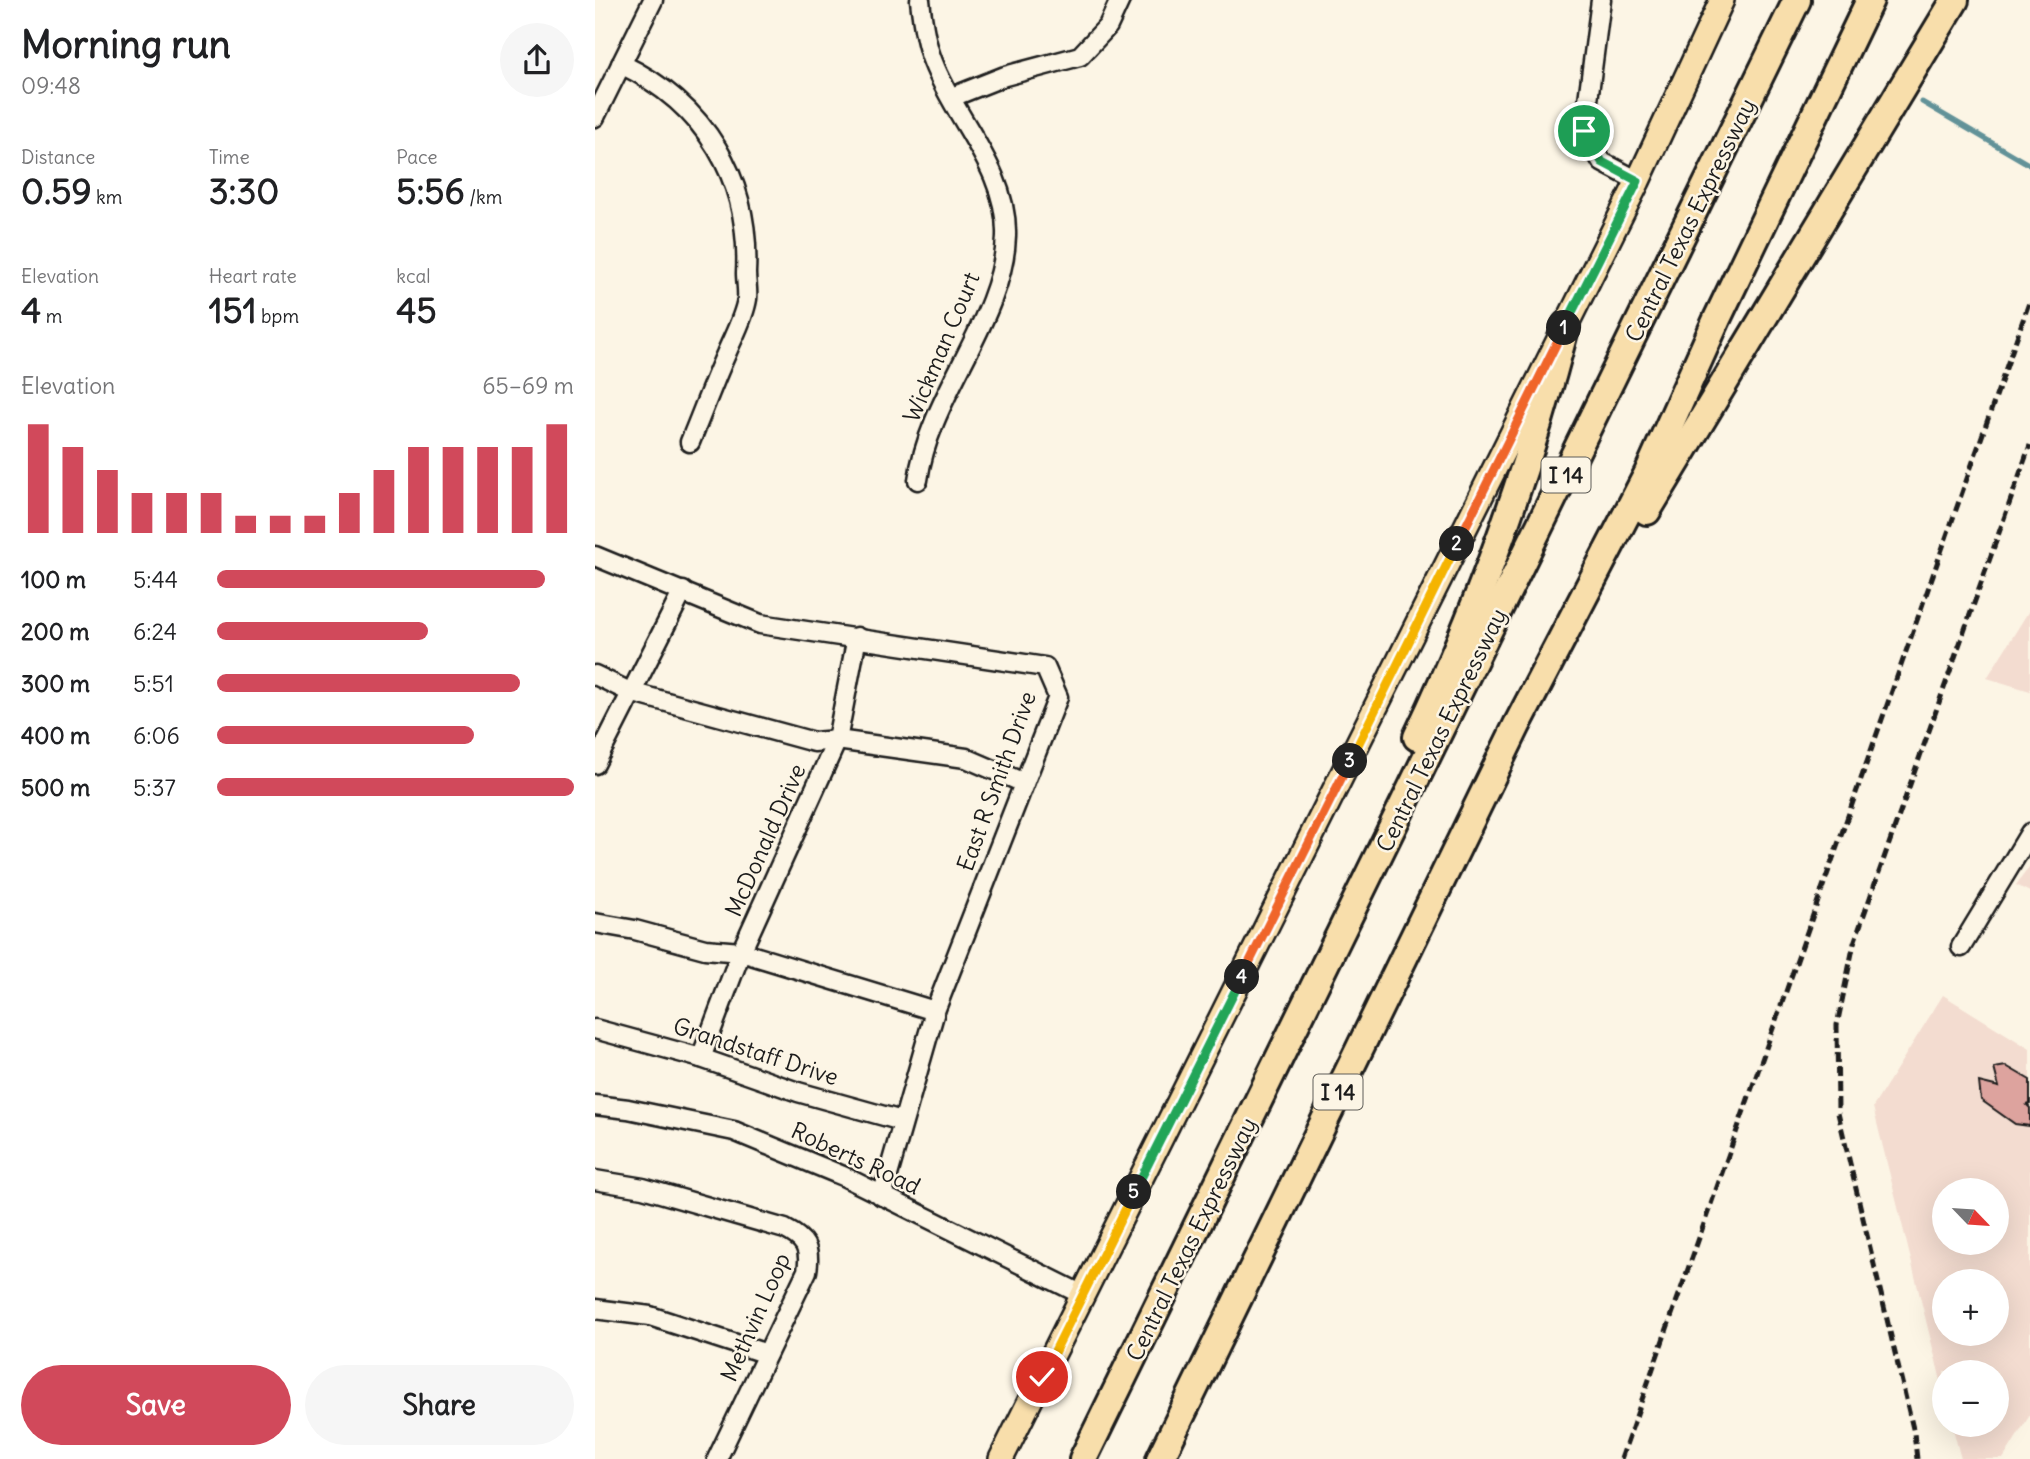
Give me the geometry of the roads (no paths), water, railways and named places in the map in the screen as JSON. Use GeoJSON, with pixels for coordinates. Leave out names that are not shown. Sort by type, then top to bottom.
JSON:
{"type":"FeatureCollection","features":[{"type":"Feature","properties":{"kind":"highway","name":"Central Texas Expressway"},"geometry":{"type":"LineString","coordinates":[[1083,1459],[1797,0]]}},
{"type":"Feature","properties":{"kind":"highway","name":"I 14"},"geometry":{"type":"LineString","coordinates":[[1160,1459],[1517,725],[1647,475],[1717,319],[1870,0]]}},
{"type":"Feature","properties":{"kind":"highway"},"geometry":{"type":"LineString","coordinates":[[1517,725],[1568,652],[1628,544],[1955,0]]}},
{"type":"Feature","properties":{"kind":"highway"},"geometry":{"type":"LineString","coordinates":[[1332,949],[1360,857],[1462,639],[1515,496],[1566,325]]}},
{"type":"Feature","properties":{"kind":"highway"},"geometry":{"type":"LineString","coordinates":[[1077,1459],[1095,1434]]}},
{"type":"Feature","properties":{"kind":"main road"},"geometry":{"type":"LineString","coordinates":[[1002,1459],[1638,181],[1722,0]]}},
{"type":"Feature","properties":{"kind":"street"},"geometry":{"type":"LineString","coordinates":[[595,117],[653,0]]}},
{"type":"Feature","properties":{"kind":"street","name":"Wickman Court"},"geometry":{"type":"LineString","coordinates":[[918,480],[921,458],[939,410],[998,282],[1006,236],[1001,195],[932,62],[920,0]]}},
{"type":"Feature","properties":{"kind":"street"},"geometry":{"type":"LineString","coordinates":[[952,97],[1005,76],[1080,56],[1108,26],[1120,0]]}},
{"type":"Feature","properties":{"kind":"street"},"geometry":{"type":"LineString","coordinates":[[1601,0],[1584,131],[1602,162],[1638,181]]}},
{"type":"Feature","properties":{"kind":"street"},"geometry":{"type":"LineString","coordinates":[[621,64],[649,78],[675,97],[703,128],[737,186],[744,222],[747,298],[734,339],[690,442]]}},
{"type":"Feature","properties":{"kind":"street","name":"East R Smith Drive"},"geometry":{"type":"LineString","coordinates":[[595,556],[760,624],[1045,667],[1058,697],[935,1011],[883,1196]]}},
{"type":"Feature","properties":{"kind":"street"},"geometry":{"type":"LineString","coordinates":[[595,764],[683,591]]}},
{"type":"Feature","properties":{"kind":"street","name":"McDonald Drive"},"geometry":{"type":"LineString","coordinates":[[701,1058],[741,952],[837,740],[857,637]]}},
{"type":"Feature","properties":{"kind":"street"},"geometry":{"type":"LineString","coordinates":[[595,675],[630,692],[814,742],[837,740],[966,758],[1024,783]]}},
{"type":"Feature","properties":{"kind":"street"},"geometry":{"type":"LineString","coordinates":[[1961,947],[2030,833]]}},
{"type":"Feature","properties":{"kind":"street"},"geometry":{"type":"LineString","coordinates":[[595,923],[635,930],[705,949],[741,952],[935,1011]]}},
{"type":"Feature","properties":{"kind":"street","name":"Grandstaff Drive"},"geometry":{"type":"LineString","coordinates":[[595,1030],[701,1058],[798,1092],[902,1121]]}},
{"type":"Feature","properties":{"kind":"street","name":"Roberts Road"},"geometry":{"type":"LineString","coordinates":[[595,1106],[628,1109],[734,1131],[843,1176],[1083,1295]]}},
{"type":"Feature","properties":{"kind":"street","name":"Methvin Loop"},"geometry":{"type":"LineString","coordinates":[[595,1180],[643,1188],[785,1229],[802,1238],[810,1253],[807,1271],[717,1459]]}},
{"type":"Feature","properties":{"kind":"street"},"geometry":{"type":"LineString","coordinates":[[595,1308],[650,1316],[767,1354]]}},
{"type":"Feature","properties":{"kind":"waterway"},"geometry":{"type":"LineString","coordinates":[[1922,102],[2030,165]]}},
{"type":"Feature","properties":{"kind":"railway"},"geometry":{"type":"LineString","coordinates":[[1621,1459],[2030,300]]}},
{"type":"Feature","properties":{"kind":"railway"},"geometry":{"type":"LineString","coordinates":[[1917,1459],[1914,1433],[1838,1113],[1837,1025],[1854,943],[2030,445]]}}]}
